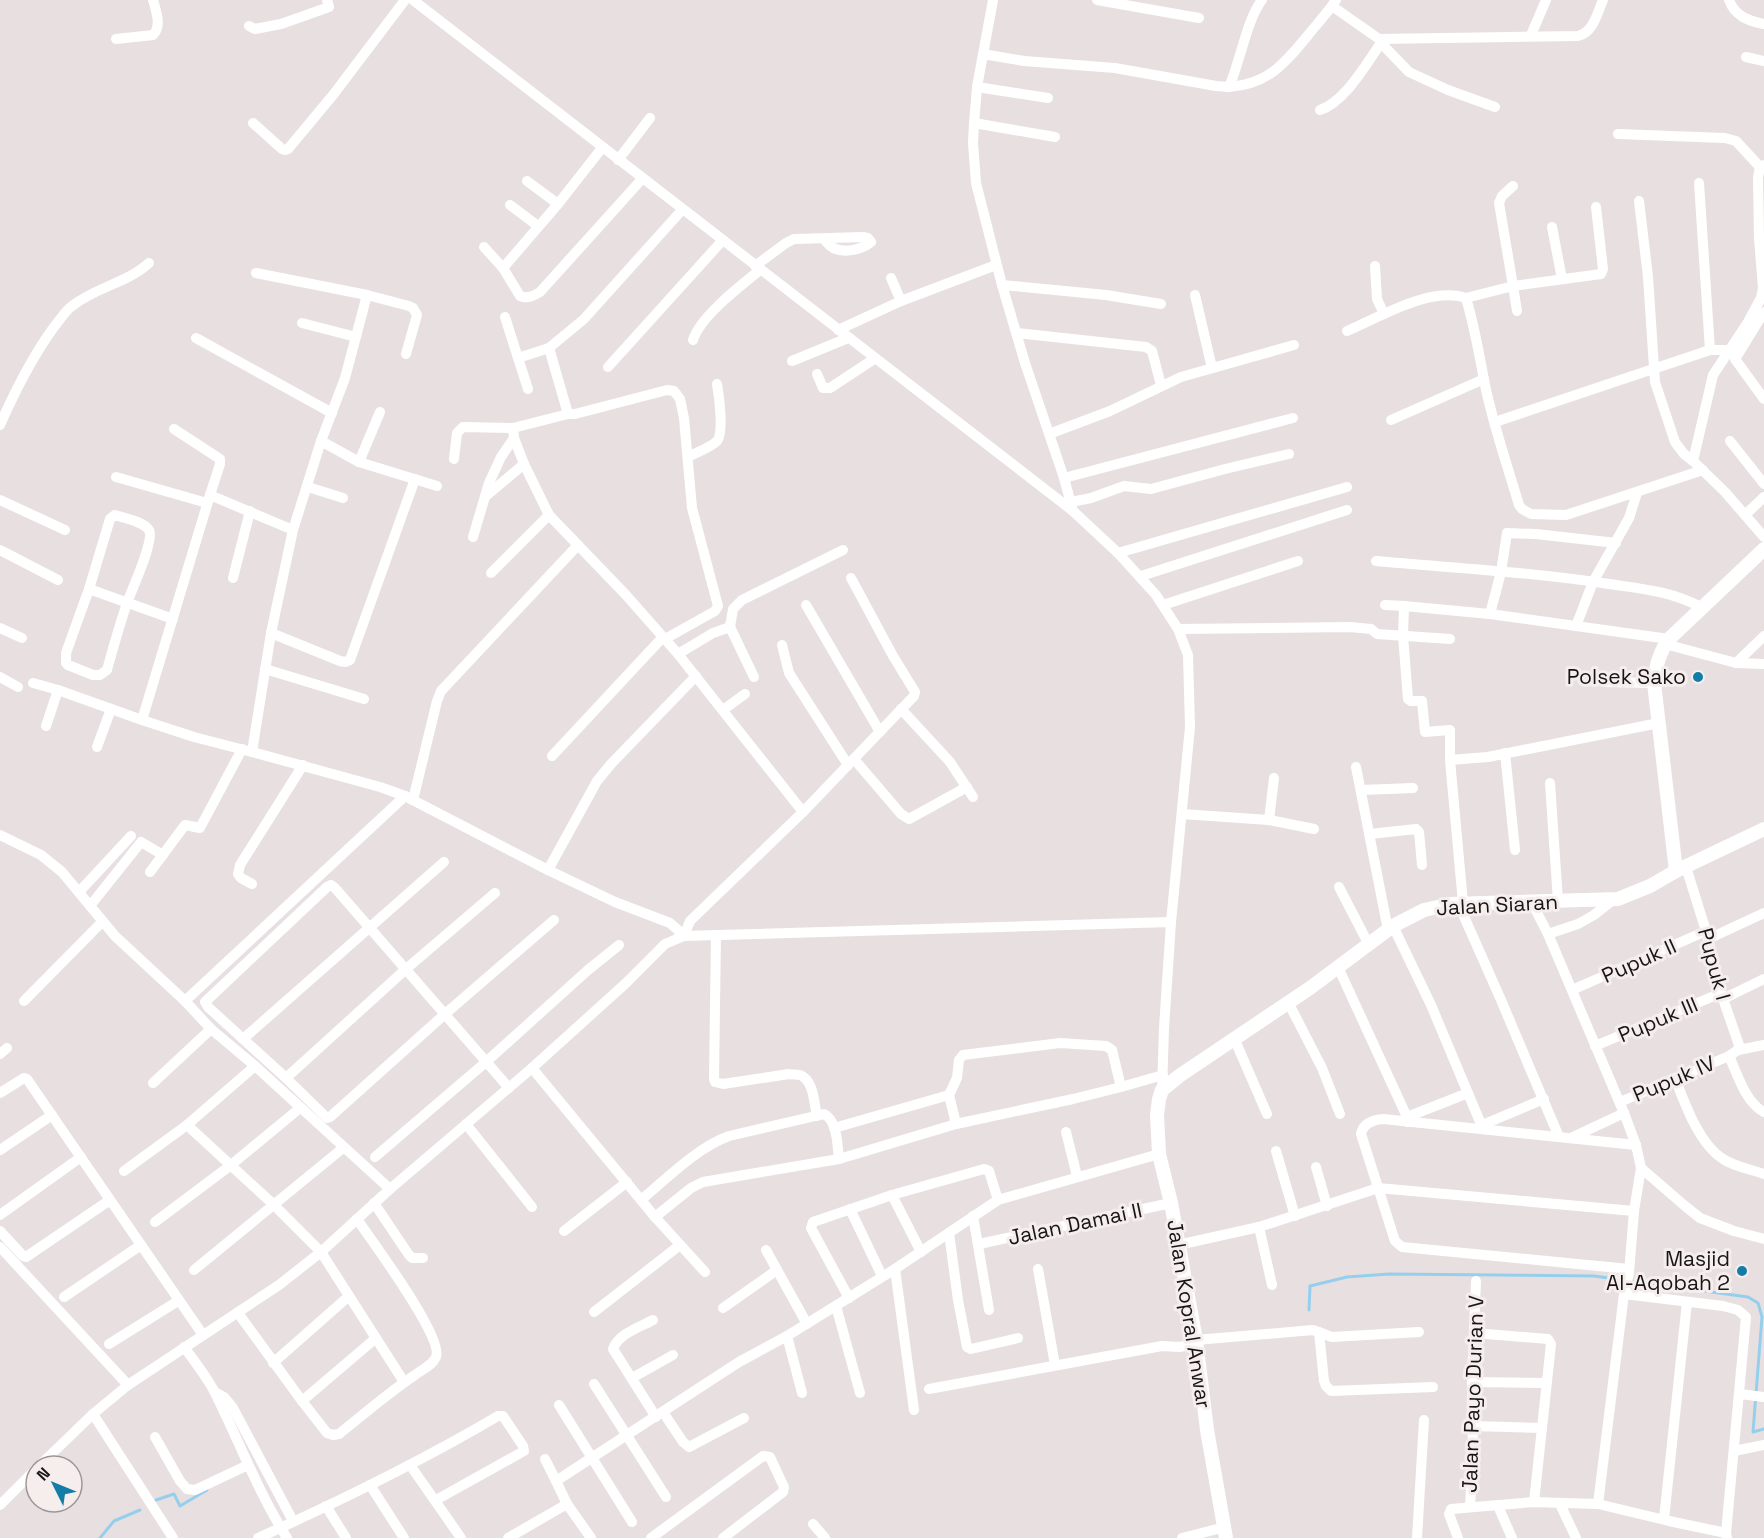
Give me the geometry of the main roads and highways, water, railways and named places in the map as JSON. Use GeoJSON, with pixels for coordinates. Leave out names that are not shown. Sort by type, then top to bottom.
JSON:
{"type":"FeatureCollection","features":[{"type":"Feature","properties":{"kind":"waterway"},"geometry":{"type":"LineString","coordinates":[[1309,1310],[1310,1286],[1347,1277],[1389,1274],[1594,1276],[1748,1297],[1758,1303],[1762,1317],[1753,1432],[1764,1429]]}},
{"type":"Feature","properties":{"kind":"waterway"},"geometry":{"type":"LineString","coordinates":[[156,1500],[174,1494],[180,1506],[207,1490]]}},
{"type":"Feature","properties":{"kind":"waterway"},"geometry":{"type":"LineString","coordinates":[[100,1538],[114,1521],[140,1510]]}},
{"type":"Feature","properties":{"kind":"place","name":"Polsek Sako"},"geometry":{"type":"Point","coordinates":[1698,677]}},
{"type":"Feature","properties":{"kind":"place","name":"Masjid Al-Aqobah 2"},"geometry":{"type":"Point","coordinates":[1742,1271]}}]}
